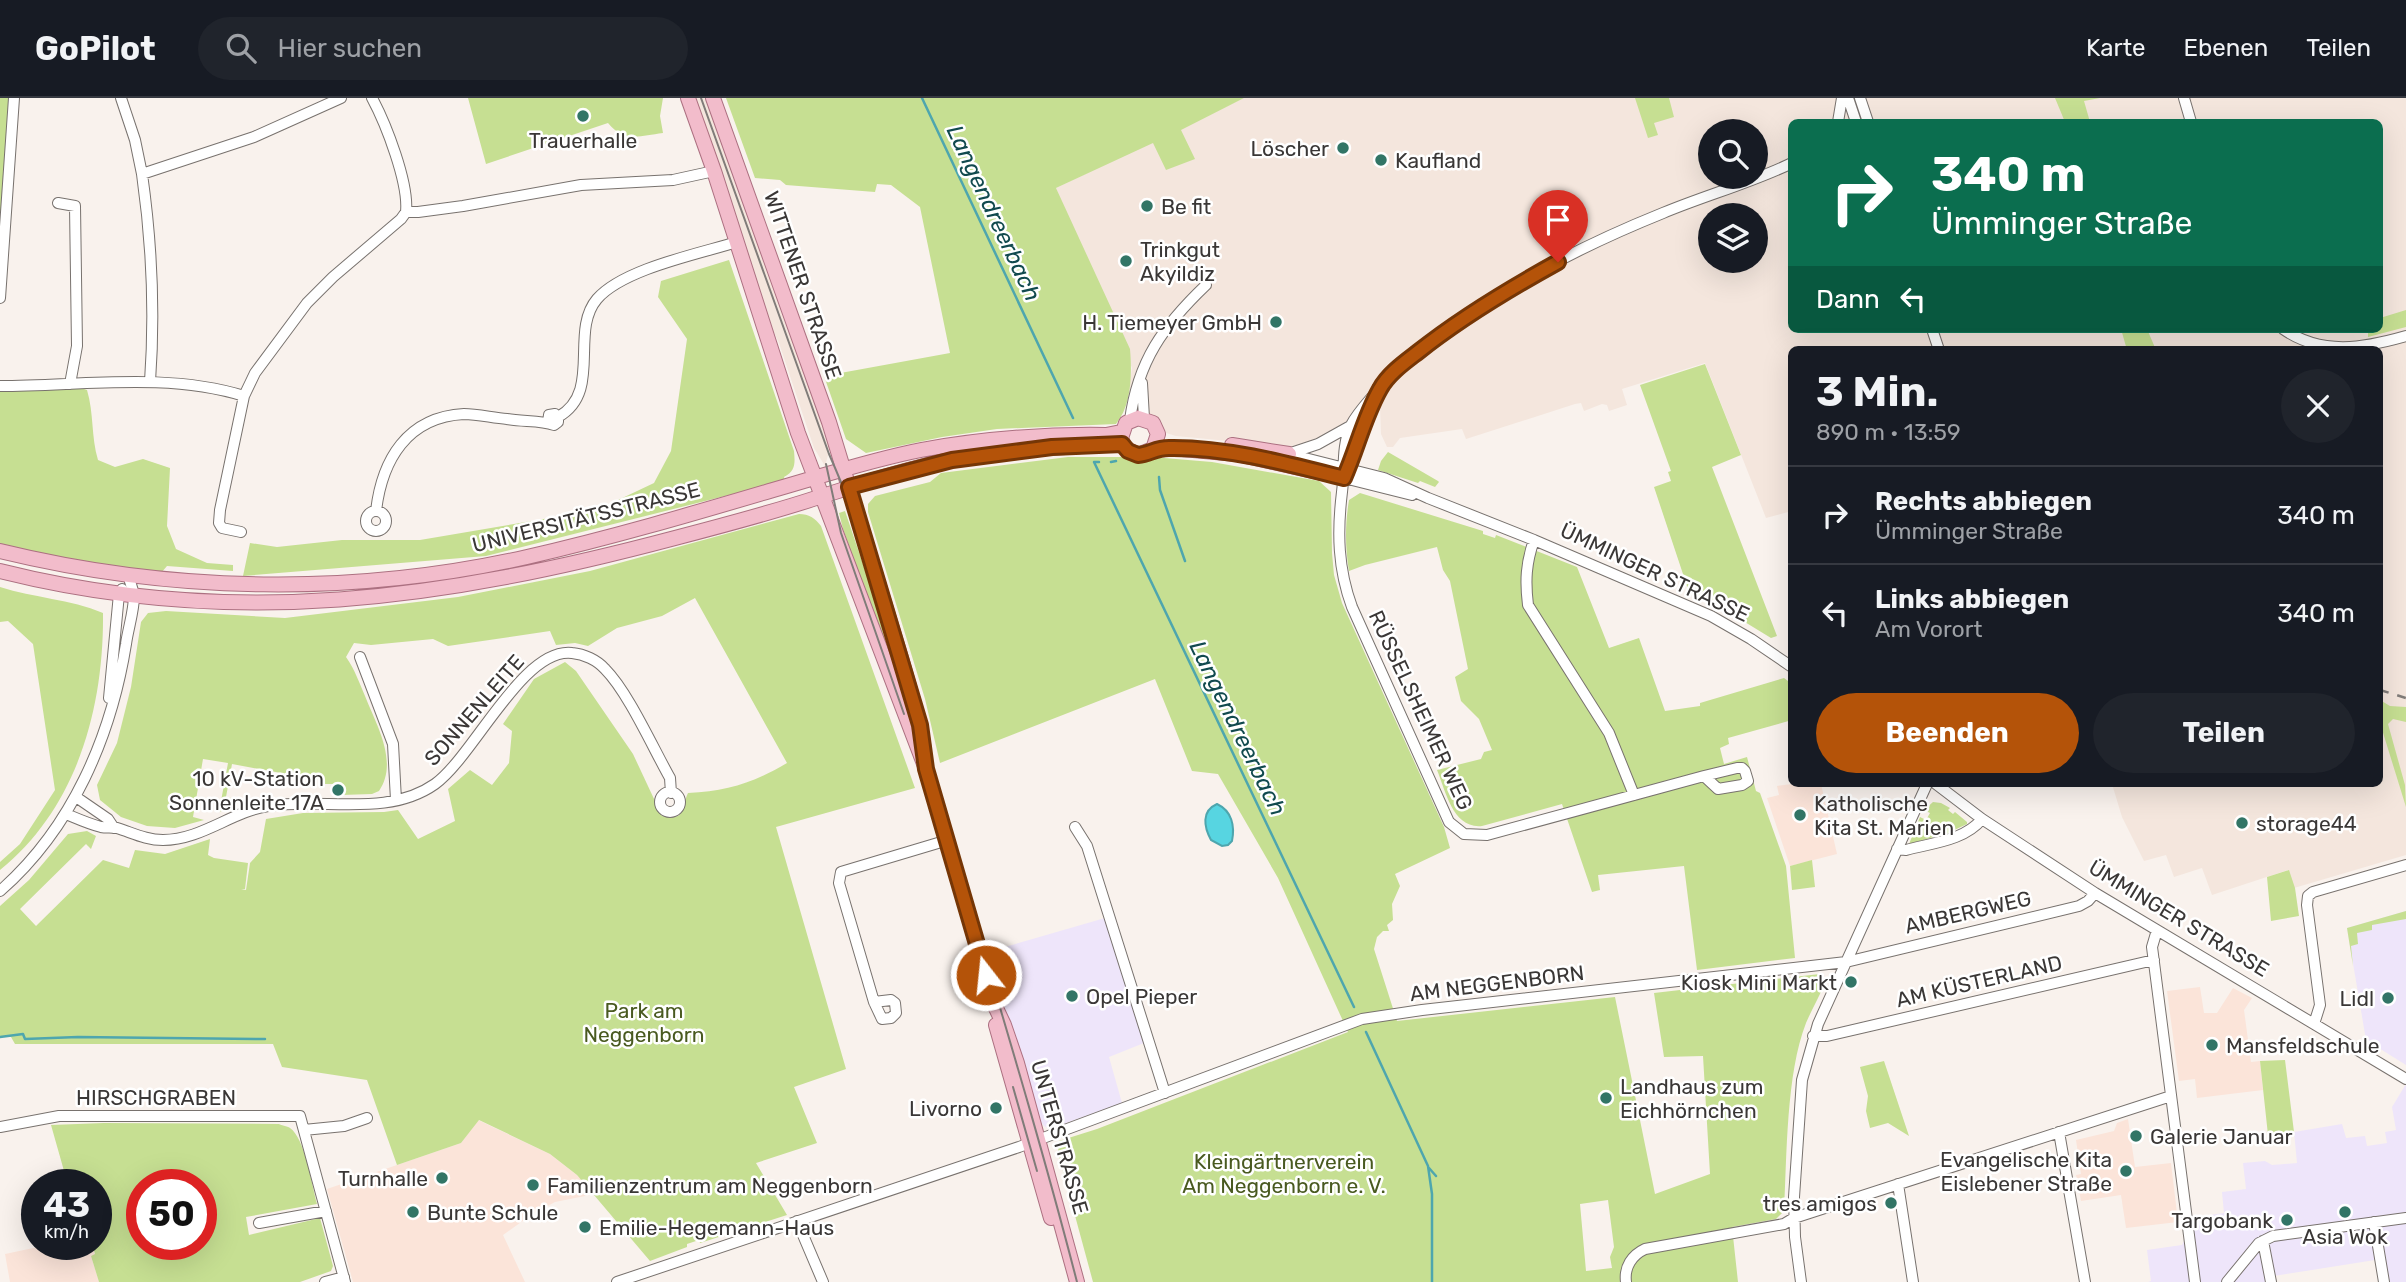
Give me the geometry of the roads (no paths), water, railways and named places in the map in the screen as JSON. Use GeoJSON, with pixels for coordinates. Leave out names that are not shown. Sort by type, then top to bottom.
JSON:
{"type":"FeatureCollection","features":[{"type":"Feature","properties":{"kind":"main road"},"geometry":{"type":"LineString","coordinates":[[688,98],[798,433],[815,477]]}},
{"type":"Feature","properties":{"kind":"main road","name":"WITTENER STRASSE"},"geometry":{"type":"LineString","coordinates":[[713,98],[829,422],[849,487]]}},
{"type":"Feature","properties":{"kind":"main road"},"geometry":{"type":"LineString","coordinates":[[1129,428],[1153,423],[1158,434],[1153,449]]}},
{"type":"Feature","properties":{"kind":"main road","name":"ÜMMINGER STRASSE"},"geometry":{"type":"LineString","coordinates":[[844,468],[920,450],[1048,436],[1106,435],[1129,428]]}},
{"type":"Feature","properties":{"kind":"main road","name":"ÜMMINGER STRASSE"},"geometry":{"type":"LineString","coordinates":[[1129,428],[1128,451],[1138,455],[1153,449],[1171,448],[1237,454],[1346,471]]}},
{"type":"Feature","properties":{"kind":"main road","name":"ÜMMINGER STRASSE"},"geometry":{"type":"LineString","coordinates":[[823,496],[952,460],[1052,447],[1129,428]]}},
{"type":"Feature","properties":{"kind":"main road","name":"ÜMMINGER STRASSE"},"geometry":{"type":"LineString","coordinates":[[1158,434],[1289,454]]}},
{"type":"Feature","properties":{"kind":"main road","name":"UNIVERSITÄTSSTRASSE"},"geometry":{"type":"LineString","coordinates":[[0,551],[65,566],[186,582],[271,585],[350,582],[452,570],[525,557],[844,468]]}},
{"type":"Feature","properties":{"kind":"main road","name":"UNTERSTRASSE"},"geometry":{"type":"LineString","coordinates":[[815,477],[926,769],[995,1006],[999,1039],[1077,1282]]}},
{"type":"Feature","properties":{"kind":"main road","name":"UNTERSTRASSE"},"geometry":{"type":"LineString","coordinates":[[849,487],[920,725],[926,769]]}},
{"type":"Feature","properties":{"kind":"main road","name":"UNIVERSITÄTSSTRASSE"},"geometry":{"type":"LineString","coordinates":[[0,571],[126,595],[197,602],[274,604],[351,600],[442,589],[580,562],[823,496]]}},
{"type":"Feature","properties":{"kind":"main road","name":"UNTERSTRASSE"},"geometry":{"type":"LineString","coordinates":[[1034,1142],[1070,1282]]}},
{"type":"Feature","properties":{"kind":"street"},"geometry":{"type":"LineString","coordinates":[[0,298],[14,98]]}},
{"type":"Feature","properties":{"kind":"street"},"geometry":{"type":"LineString","coordinates":[[121,98],[135,140],[142,174],[152,260],[150,382]]}},
{"type":"Feature","properties":{"kind":"street"},"geometry":{"type":"LineString","coordinates":[[142,174],[254,137],[341,98]]}},
{"type":"Feature","properties":{"kind":"street"},"geometry":{"type":"LineString","coordinates":[[241,532],[222,528],[219,523],[244,396],[255,373],[307,303],[406,212],[401,175],[393,148],[372,98]]}},
{"type":"Feature","properties":{"kind":"street"},"geometry":{"type":"LineString","coordinates":[[1838,119],[1842,98]]}},
{"type":"Feature","properties":{"kind":"street"},"geometry":{"type":"LineString","coordinates":[[1848,98],[1855,119]]}},
{"type":"Feature","properties":{"kind":"street"},"geometry":{"type":"LineString","coordinates":[[1860,98],[1867,119]]}},
{"type":"Feature","properties":{"kind":"street"},"geometry":{"type":"LineString","coordinates":[[2184,98],[2190,119]]}},
{"type":"Feature","properties":{"kind":"street"},"geometry":{"type":"LineString","coordinates":[[1346,471],[1343,454],[1352,425],[1381,386],[1453,325],[1536,274],[1619,232],[1788,165]]}},
{"type":"Feature","properties":{"kind":"street"},"geometry":{"type":"LineString","coordinates":[[1773,172],[1788,170]]}},
{"type":"Feature","properties":{"kind":"street"},"geometry":{"type":"LineString","coordinates":[[406,212],[433,211],[581,185],[674,180],[714,171]]}},
{"type":"Feature","properties":{"kind":"street"},"geometry":{"type":"LineString","coordinates":[[58,202],[75,206],[77,346],[70,384]]}},
{"type":"Feature","properties":{"kind":"street"},"geometry":{"type":"LineString","coordinates":[[376,511],[378,490],[386,467],[399,447],[415,431],[430,422],[466,414],[525,422],[553,419],[564,414],[576,400],[581,388],[590,309],[609,288],[639,273],[737,242]]}},
{"type":"Feature","properties":{"kind":"street"},"geometry":{"type":"LineString","coordinates":[[1129,428],[1142,373],[1159,335],[1206,285]]}},
{"type":"Feature","properties":{"kind":"street"},"geometry":{"type":"LineString","coordinates":[[2292,333],[2327,346]]}},
{"type":"Feature","properties":{"kind":"street"},"geometry":{"type":"LineString","coordinates":[[2366,346],[2406,336]]}},
{"type":"Feature","properties":{"kind":"street"},"geometry":{"type":"LineString","coordinates":[[0,386],[150,382],[202,386],[244,396]]}},
{"type":"Feature","properties":{"kind":"street"},"geometry":{"type":"LineString","coordinates":[[1346,471],[1381,386]]}},
{"type":"Feature","properties":{"kind":"street"},"geometry":{"type":"LineString","coordinates":[[1289,454],[1318,444],[1352,425]]}},
{"type":"Feature","properties":{"kind":"street","name":"ÜMMINGER STRASSE"},"geometry":{"type":"LineString","coordinates":[[1289,454],[1346,471],[1380,489],[1428,498],[1535,540],[1711,616],[1788,664]]}},
{"type":"Feature","properties":{"kind":"street","name":"RÜSSELSHEIMER WEG"},"geometry":{"type":"LineString","coordinates":[[1346,471],[1339,530],[1345,588],[1453,827],[1464,834],[1480,836],[1704,776]]}},
{"type":"Feature","properties":{"kind":"street","name":"ÜMMINGER STRASSE"},"geometry":{"type":"LineString","coordinates":[[1535,540],[1526,567],[1528,605],[1609,733],[1634,794]]}},
{"type":"Feature","properties":{"kind":"street"},"geometry":{"type":"LineString","coordinates":[[0,891],[44,846],[66,814],[76,797],[106,725],[121,673],[128,575]]}},
{"type":"Feature","properties":{"kind":"street"},"geometry":{"type":"LineString","coordinates":[[106,725],[126,595]]}},
{"type":"Feature","properties":{"kind":"street","name":"SONNENLEITE"},"geometry":{"type":"LineString","coordinates":[[66,814],[145,839],[166,840],[192,835],[267,806],[373,804],[421,792],[443,778],[466,753],[533,667],[566,652],[586,656],[607,671],[623,694],[670,778],[671,793]]}},
{"type":"Feature","properties":{"kind":"street"},"geometry":{"type":"LineString","coordinates":[[1782,660],[1788,654]]}},
{"type":"Feature","properties":{"kind":"street","name":"SONNENLEITE"},"geometry":{"type":"LineString","coordinates":[[360,657],[393,744],[396,800]]}},
{"type":"Feature","properties":{"kind":"street"},"geometry":{"type":"LineString","coordinates":[[1801,1282],[1794,1218],[1802,1080],[1813,1037],[1926,787]]}},
{"type":"Feature","properties":{"kind":"street","name":"ÜMMINGER STRASSE"},"geometry":{"type":"LineString","coordinates":[[1940,787],[1982,819],[2095,893],[2406,1079]]}},
{"type":"Feature","properties":{"kind":"street","name":"SONNENLEITE"},"geometry":{"type":"LineString","coordinates":[[76,797],[108,819],[114,828]]}},
{"type":"Feature","properties":{"kind":"street"},"geometry":{"type":"LineString","coordinates":[[1897,849],[1906,850],[1956,837],[1971,830],[1982,819]]}},
{"type":"Feature","properties":{"kind":"street"},"geometry":{"type":"LineString","coordinates":[[1075,827],[1087,846],[1165,1093]]}},
{"type":"Feature","properties":{"kind":"street"},"geometry":{"type":"LineString","coordinates":[[874,1002],[891,1000],[897,1008],[893,1017],[881,1019],[874,1002],[839,883],[841,872],[948,840]]}},
{"type":"Feature","properties":{"kind":"street"},"geometry":{"type":"LineString","coordinates":[[2314,1024],[2320,1005],[2308,896],[2313,892],[2406,865]]}},
{"type":"Feature","properties":{"kind":"street","name":"AMBERGWEG"},"geometry":{"type":"LineString","coordinates":[[1846,962],[2079,906],[2095,893]]}},
{"type":"Feature","properties":{"kind":"street"},"geometry":{"type":"LineString","coordinates":[[2157,930],[2152,947],[2195,1282]]}},
{"type":"Feature","properties":{"kind":"street","name":"AM KÜSTERLAND"},"geometry":{"type":"LineString","coordinates":[[1813,1037],[1841,1033],[2154,960]]}},
{"type":"Feature","properties":{"kind":"street","name":"AM NEGGENBORN"},"geometry":{"type":"LineString","coordinates":[[617,1282],[1034,1142],[1374,1016],[1846,962]]}},
{"type":"Feature","properties":{"kind":"street"},"geometry":{"type":"LineString","coordinates":[[1626,1282],[1625,1272],[1629,1264],[1637,1253],[1645,1248],[1784,1224],[1794,1218],[2171,1096]]}},
{"type":"Feature","properties":{"kind":"street","name":"HIRSCHGRABEN"},"geometry":{"type":"LineString","coordinates":[[0,1127],[59,1116],[300,1116],[304,1130]]}},
{"type":"Feature","properties":{"kind":"street"},"geometry":{"type":"LineString","coordinates":[[326,1282],[345,1280],[304,1130],[344,1126],[367,1118]]}},
{"type":"Feature","properties":{"kind":"street"},"geometry":{"type":"LineString","coordinates":[[2059,1132],[2085,1282]]}},
{"type":"Feature","properties":{"kind":"street"},"geometry":{"type":"LineString","coordinates":[[1898,1184],[1913,1282]]}},
{"type":"Feature","properties":{"kind":"street"},"geometry":{"type":"LineString","coordinates":[[259,1223],[326,1211]]}},
{"type":"Feature","properties":{"kind":"street"},"geometry":{"type":"LineString","coordinates":[[2227,1282],[2263,1241],[2276,1236],[2406,1218]]}},
{"type":"Feature","properties":{"kind":"street"},"geometry":{"type":"LineString","coordinates":[[797,1222],[823,1282]]}},
{"type":"Feature","properties":{"kind":"street"},"geometry":{"type":"LineString","coordinates":[[2374,1222],[2384,1282]]}},
{"type":"Feature","properties":{"kind":"street"},"geometry":{"type":"LineString","coordinates":[[2263,1241],[2271,1282]]}},
{"type":"Feature","properties":{"kind":"water"},"geometry":{"type":"Polygon","coordinates":[[[1217,804],[1226,811],[1233,825],[1232,841],[1228,845],[1222,846],[1211,840],[1207,830],[1206,815],[1217,804]]]}},
{"type":"Feature","properties":{"kind":"waterway","name":"Langendreerbach"},"geometry":{"type":"LineString","coordinates":[[922,98],[1073,418]]}},
{"type":"Feature","properties":{"kind":"waterway"},"geometry":{"type":"LineString","coordinates":[[1111,462],[1116,461]]}},
{"type":"Feature","properties":{"kind":"waterway","name":"Langendreerbach"},"geometry":{"type":"LineString","coordinates":[[1099,462],[1094,462],[1354,1007]]}},
{"type":"Feature","properties":{"kind":"waterway"},"geometry":{"type":"LineString","coordinates":[[1159,477],[1160,490],[1185,561]]}},
{"type":"Feature","properties":{"kind":"waterway","name":"Langendreerbach"},"geometry":{"type":"LineString","coordinates":[[1366,1032],[1428,1166],[1432,1194],[1432,1282]]}},
{"type":"Feature","properties":{"kind":"waterway"},"geometry":{"type":"LineString","coordinates":[[0,1037],[23,1034],[25,1039],[265,1039]]}},
{"type":"Feature","properties":{"kind":"waterway","name":"Langendreerbach"},"geometry":{"type":"LineString","coordinates":[[1429,1168],[1436,1176]]}},
{"type":"Feature","properties":{"kind":"tram line"},"geometry":{"type":"LineString","coordinates":[[701,98],[876,581],[1027,1100],[1077,1282]]}},
{"type":"Feature","properties":{"kind":"tram line"},"geometry":{"type":"LineString","coordinates":[[826,464],[841,533],[904,714]]}},
{"type":"Feature","properties":{"kind":"tram line"},"geometry":{"type":"LineString","coordinates":[[1013,1087],[1037,1171]]}},
{"type":"Feature","properties":{"kind":"railway"},"geometry":{"type":"LineString","coordinates":[[2383,691],[2406,698]]}},
{"type":"Feature","properties":{"kind":"place","name":"Trauerhalle"},"geometry":{"type":"Point","coordinates":[583,116]}},
{"type":"Feature","properties":{"kind":"place","name":"Löscher"},"geometry":{"type":"Point","coordinates":[1343,148]}},
{"type":"Feature","properties":{"kind":"place","name":"Kaufland"},"geometry":{"type":"Point","coordinates":[1381,160]}},
{"type":"Feature","properties":{"kind":"place","name":"Be fit"},"geometry":{"type":"Point","coordinates":[1147,206]}},
{"type":"Feature","properties":{"kind":"place","name":"Trinkgut Akyildiz"},"geometry":{"type":"Point","coordinates":[1126,261]}},
{"type":"Feature","properties":{"kind":"place","name":"H. Tiemeyer GmbH"},"geometry":{"type":"Point","coordinates":[1276,322]}},
{"type":"Feature","properties":{"kind":"place","name":"10 kV-Station Sonnenleite 17A"},"geometry":{"type":"Point","coordinates":[338,790]}},
{"type":"Feature","properties":{"kind":"place","name":"Katholische Kita St. Marien"},"geometry":{"type":"Point","coordinates":[1800,815]}},
{"type":"Feature","properties":{"kind":"place","name":"storage44"},"geometry":{"type":"Point","coordinates":[2242,823]}},
{"type":"Feature","properties":{"kind":"place","name":"Kiosk Mini Markt"},"geometry":{"type":"Point","coordinates":[1851,982]}},
{"type":"Feature","properties":{"kind":"place","name":"Opel Pieper"},"geometry":{"type":"Point","coordinates":[1072,996]}},
{"type":"Feature","properties":{"kind":"place","name":"Lidl"},"geometry":{"type":"Point","coordinates":[2388,998]}},
{"type":"Feature","properties":{"kind":"place","name":"Mansfeldschule"},"geometry":{"type":"Point","coordinates":[2212,1045]}},
{"type":"Feature","properties":{"kind":"place","name":"Landhaus zum Eichhörnchen"},"geometry":{"type":"Point","coordinates":[1606,1098]}},
{"type":"Feature","properties":{"kind":"place","name":"Livorno"},"geometry":{"type":"Point","coordinates":[996,1108]}},
{"type":"Feature","properties":{"kind":"place","name":"Galerie Januar"},"geometry":{"type":"Point","coordinates":[2136,1136]}},
{"type":"Feature","properties":{"kind":"place","name":"Evangelische Kita Eislebener Straße"},"geometry":{"type":"Point","coordinates":[2126,1171]}},
{"type":"Feature","properties":{"kind":"place","name":"Turnhalle"},"geometry":{"type":"Point","coordinates":[442,1178]}},
{"type":"Feature","properties":{"kind":"place","name":"Familienzentrum am Neggenborn"},"geometry":{"type":"Point","coordinates":[533,1185]}},
{"type":"Feature","properties":{"kind":"place","name":"tres amigos"},"geometry":{"type":"Point","coordinates":[1891,1203]}},
{"type":"Feature","properties":{"kind":"place","name":"Bunte Schule"},"geometry":{"type":"Point","coordinates":[413,1212]}},
{"type":"Feature","properties":{"kind":"place","name":"Asia Wok"},"geometry":{"type":"Point","coordinates":[2345,1212]}},
{"type":"Feature","properties":{"kind":"place","name":"Targobank"},"geometry":{"type":"Point","coordinates":[2287,1220]}},
{"type":"Feature","properties":{"kind":"place","name":"Emilie-Hegemann-Haus"},"geometry":{"type":"Point","coordinates":[585,1227]}},
{"type":"Feature","properties":{"kind":"park label","name":"Park am Neggenborn"},"geometry":{"type":"Point","coordinates":[644,1022]}},
{"type":"Feature","properties":{"kind":"park label","name":"Kleingärtnerverein Am Neggenborn e. V."},"geometry":{"type":"Point","coordinates":[1284,1173]}}]}
